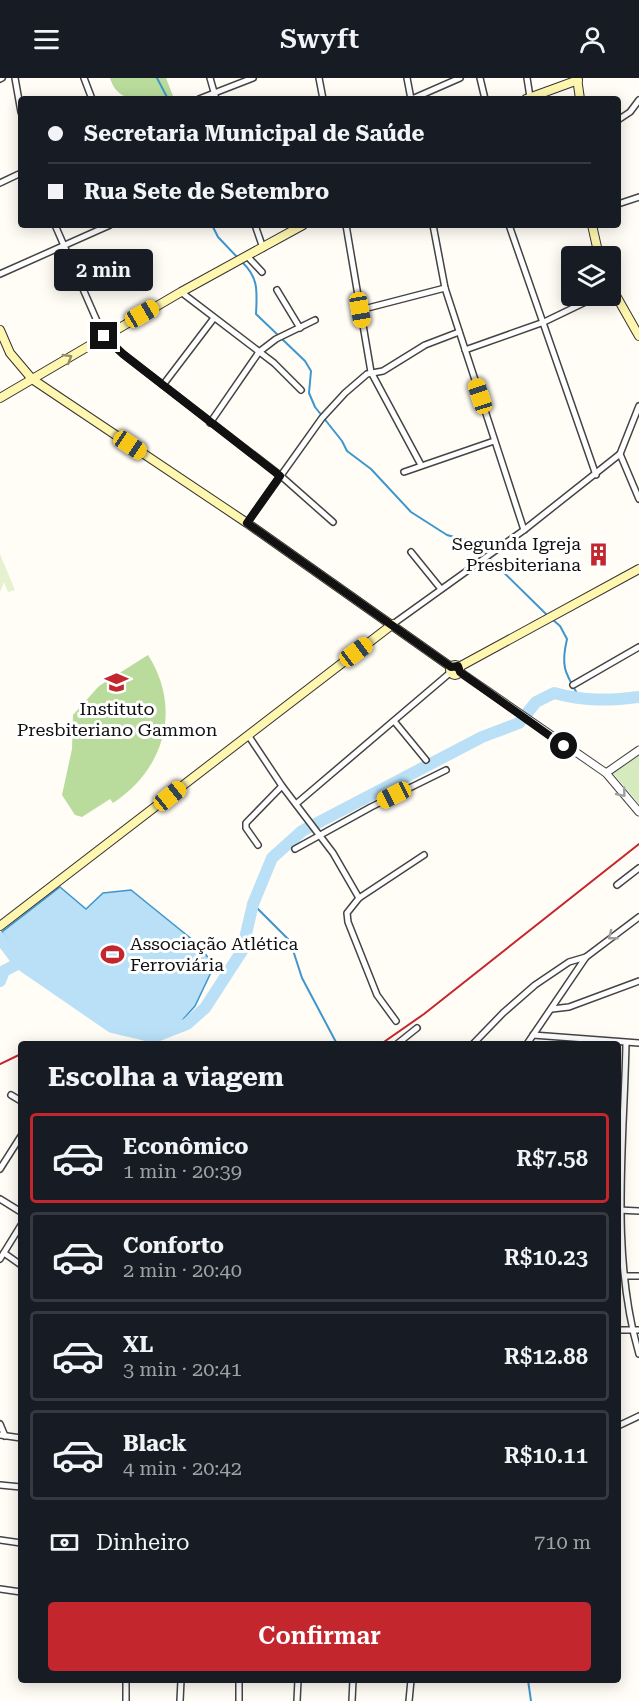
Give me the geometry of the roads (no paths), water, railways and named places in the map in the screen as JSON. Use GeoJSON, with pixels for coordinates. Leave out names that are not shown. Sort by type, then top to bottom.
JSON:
{"type":"FeatureCollection","features":[{"type":"Feature","properties":{"kind":"main road"},"geometry":{"type":"LineString","coordinates":[[533,96],[577,79],[580,96]]}},
{"type":"Feature","properties":{"kind":"main road"},"geometry":{"type":"LineString","coordinates":[[0,398],[181,292],[298,228]]}},
{"type":"Feature","properties":{"kind":"main road"},"geometry":{"type":"LineString","coordinates":[[593,228],[597,246]]}},
{"type":"Feature","properties":{"kind":"main road"},"geometry":{"type":"LineString","coordinates":[[621,305],[639,336]]}},
{"type":"Feature","properties":{"kind":"main road"},"geometry":{"type":"LineString","coordinates":[[0,330],[10,353],[32,379],[247,523],[455,669],[639,569]]}},
{"type":"Feature","properties":{"kind":"main road"},"geometry":{"type":"LineString","coordinates":[[0,351],[10,353]]}},
{"type":"Feature","properties":{"kind":"main road"},"geometry":{"type":"LineString","coordinates":[[3,924],[393,624]]}},
{"type":"Feature","properties":{"kind":"street"},"geometry":{"type":"LineString","coordinates":[[15,78],[18,96]]}},
{"type":"Feature","properties":{"kind":"street"},"geometry":{"type":"LineString","coordinates":[[84,78],[91,96]]}},
{"type":"Feature","properties":{"kind":"street"},"geometry":{"type":"LineString","coordinates":[[210,78],[215,96],[253,78]]}},
{"type":"Feature","properties":{"kind":"street"},"geometry":{"type":"LineString","coordinates":[[319,78],[322,96]]}},
{"type":"Feature","properties":{"kind":"street"},"geometry":{"type":"LineString","coordinates":[[407,78],[410,96]]}},
{"type":"Feature","properties":{"kind":"street"},"geometry":{"type":"LineString","coordinates":[[418,96],[460,78]]}},
{"type":"Feature","properties":{"kind":"street"},"geometry":{"type":"LineString","coordinates":[[480,78],[484,96]]}},
{"type":"Feature","properties":{"kind":"street"},"geometry":{"type":"LineString","coordinates":[[527,78],[528,96]]}},
{"type":"Feature","properties":{"kind":"street"},"geometry":{"type":"LineString","coordinates":[[621,118],[630,112],[639,100]]}},
{"type":"Feature","properties":{"kind":"street"},"geometry":{"type":"LineString","coordinates":[[0,183],[18,174]]}},
{"type":"Feature","properties":{"kind":"street"},"geometry":{"type":"LineString","coordinates":[[621,203],[639,197]]}},
{"type":"Feature","properties":{"kind":"street"},"geometry":{"type":"LineString","coordinates":[[56,228],[104,336],[210,423],[280,476],[333,522]]}},
{"type":"Feature","properties":{"kind":"street"},"geometry":{"type":"LineString","coordinates":[[0,274],[103,228]]}},
{"type":"Feature","properties":{"kind":"street"},"geometry":{"type":"LineString","coordinates":[[256,228],[262,248]]}},
{"type":"Feature","properties":{"kind":"street"},"geometry":{"type":"LineString","coordinates":[[346,228],[371,372],[421,465]]}},
{"type":"Feature","properties":{"kind":"street"},"geometry":{"type":"LineString","coordinates":[[434,228],[445,288],[524,530]]}},
{"type":"Feature","properties":{"kind":"street"},"geometry":{"type":"LineString","coordinates":[[510,228],[596,475]]}},
{"type":"Feature","properties":{"kind":"street"},"geometry":{"type":"LineString","coordinates":[[247,256],[262,272]]}},
{"type":"Feature","properties":{"kind":"street"},"geometry":{"type":"LineString","coordinates":[[360,310],[445,288]]}},
{"type":"Feature","properties":{"kind":"street"},"geometry":{"type":"LineString","coordinates":[[277,290],[300,328]]}},
{"type":"Feature","properties":{"kind":"street"},"geometry":{"type":"LineString","coordinates":[[181,292],[274,363],[300,390]]}},
{"type":"Feature","properties":{"kind":"street"},"geometry":{"type":"LineString","coordinates":[[465,350],[544,322],[577,306]]}},
{"type":"Feature","properties":{"kind":"street"},"geometry":{"type":"LineString","coordinates":[[163,385],[214,318]]}},
{"type":"Feature","properties":{"kind":"street"},"geometry":{"type":"LineString","coordinates":[[210,423],[259,352],[276,339],[315,320]]}},
{"type":"Feature","properties":{"kind":"street"},"geometry":{"type":"LineString","coordinates":[[247,523],[334,404],[371,372],[383,371],[425,345],[459,332]]}},
{"type":"Feature","properties":{"kind":"street"},"geometry":{"type":"LineString","coordinates":[[393,624],[524,530],[620,454],[639,406]]}},
{"type":"Feature","properties":{"kind":"street"},"geometry":{"type":"LineString","coordinates":[[404,472],[494,441]]}},
{"type":"Feature","properties":{"kind":"street"},"geometry":{"type":"LineString","coordinates":[[620,454],[639,499]]}},
{"type":"Feature","properties":{"kind":"street"},"geometry":{"type":"LineString","coordinates":[[411,552],[441,589]]}},
{"type":"Feature","properties":{"kind":"street"},"geometry":{"type":"LineString","coordinates":[[573,685],[639,647]]}},
{"type":"Feature","properties":{"kind":"street"},"geometry":{"type":"LineString","coordinates":[[296,804],[455,669],[606,773],[639,813]]}},
{"type":"Feature","properties":{"kind":"street"},"geometry":{"type":"LineString","coordinates":[[394,721],[426,760]]}},
{"type":"Feature","properties":{"kind":"street"},"geometry":{"type":"LineString","coordinates":[[248,735],[282,786],[320,833],[359,898]]}},
{"type":"Feature","properties":{"kind":"street"},"geometry":{"type":"LineString","coordinates":[[606,773],[639,750]]}},
{"type":"Feature","properties":{"kind":"street"},"geometry":{"type":"LineString","coordinates":[[295,849],[320,833],[446,770]]}},
{"type":"Feature","properties":{"kind":"street"},"geometry":{"type":"LineString","coordinates":[[258,845],[246,828],[246,824],[282,786]]}},
{"type":"Feature","properties":{"kind":"street"},"geometry":{"type":"LineString","coordinates":[[396,1021],[377,995],[348,922],[350,908],[359,898],[424,855]]}},
{"type":"Feature","properties":{"kind":"street"},"geometry":{"type":"LineString","coordinates":[[617,885],[639,868]]}},
{"type":"Feature","properties":{"kind":"street"},"geometry":{"type":"LineString","coordinates":[[529,1041],[586,957],[639,917]]}},
{"type":"Feature","properties":{"kind":"street"},"geometry":{"type":"LineString","coordinates":[[476,1041],[535,985],[569,962],[586,957]]}},
{"type":"Feature","properties":{"kind":"street"},"geometry":{"type":"LineString","coordinates":[[552,1009],[569,1007],[639,981]]}},
{"type":"Feature","properties":{"kind":"street"},"geometry":{"type":"LineString","coordinates":[[402,1041],[417,1028]]}},
{"type":"Feature","properties":{"kind":"street"},"geometry":{"type":"LineString","coordinates":[[533,1035],[603,1041]]}},
{"type":"Feature","properties":{"kind":"street"},"geometry":{"type":"LineString","coordinates":[[621,1043],[639,1043]]}},
{"type":"Feature","properties":{"kind":"street"},"geometry":{"type":"LineString","coordinates":[[621,1182],[626,1043]]}},
{"type":"Feature","properties":{"kind":"street"},"geometry":{"type":"LineString","coordinates":[[12,1095],[18,1099]]}},
{"type":"Feature","properties":{"kind":"street"},"geometry":{"type":"LineString","coordinates":[[0,1169],[18,1141]]}},
{"type":"Feature","properties":{"kind":"street"},"geometry":{"type":"LineString","coordinates":[[0,1199],[18,1210]]}},
{"type":"Feature","properties":{"kind":"street"},"geometry":{"type":"LineString","coordinates":[[621,1210],[639,1211]]}},
{"type":"Feature","properties":{"kind":"street"},"geometry":{"type":"LineString","coordinates":[[18,1230],[2,1256],[18,1264]]}},
{"type":"Feature","properties":{"kind":"street"},"geometry":{"type":"LineString","coordinates":[[621,1254],[639,1354]]}},
{"type":"Feature","properties":{"kind":"street"},"geometry":{"type":"LineString","coordinates":[[624,1276],[639,1276]]}},
{"type":"Feature","properties":{"kind":"street"},"geometry":{"type":"LineString","coordinates":[[621,1425],[639,1416]]}},
{"type":"Feature","properties":{"kind":"street"},"geometry":{"type":"LineString","coordinates":[[0,1424],[3,1436],[18,1438]]}},
{"type":"Feature","properties":{"kind":"street"},"geometry":{"type":"LineString","coordinates":[[0,1485],[18,1487]]}},
{"type":"Feature","properties":{"kind":"street"},"geometry":{"type":"LineString","coordinates":[[0,1540],[18,1543]]}},
{"type":"Feature","properties":{"kind":"street"},"geometry":{"type":"LineString","coordinates":[[0,1589],[18,1592]]}},
{"type":"Feature","properties":{"kind":"street"},"geometry":{"type":"LineString","coordinates":[[126,1683],[126,1701]]}},
{"type":"Feature","properties":{"kind":"street"},"geometry":{"type":"LineString","coordinates":[[180,1701],[181,1683]]}},
{"type":"Feature","properties":{"kind":"street"},"geometry":{"type":"LineString","coordinates":[[238,1701],[239,1683]]}},
{"type":"Feature","properties":{"kind":"street"},"geometry":{"type":"LineString","coordinates":[[297,1701],[298,1683]]}},
{"type":"Feature","properties":{"kind":"street"},"geometry":{"type":"LineString","coordinates":[[352,1701],[353,1683]]}},
{"type":"Feature","properties":{"kind":"street"},"geometry":{"type":"LineString","coordinates":[[409,1701],[411,1683]]}},
{"type":"Feature","properties":{"kind":"water","name":"Associação Atlética Ferroviária"},"geometry":{"type":"Polygon","coordinates":[[[60,887],[86,909],[103,893],[131,890],[199,945],[214,966],[195,1006],[178,1025],[153,1034],[119,1026],[25,964],[2,932],[60,887]]]}},
{"type":"Feature","properties":{"kind":"waterway"},"geometry":{"type":"LineString","coordinates":[[157,78],[166,96]]}},
{"type":"Feature","properties":{"kind":"waterway"},"geometry":{"type":"LineString","coordinates":[[214,228],[218,237],[238,258]]}},
{"type":"Feature","properties":{"kind":"waterway"},"geometry":{"type":"LineString","coordinates":[[242,262],[254,280],[256,314],[305,361],[311,371],[309,393],[315,407],[342,441],[347,451],[371,469],[411,512],[447,535],[469,541],[480,549],[547,615]]}},
{"type":"Feature","properties":{"kind":"waterway"},"geometry":{"type":"LineString","coordinates":[[552,619],[560,626],[567,639],[564,665],[581,700]]}},
{"type":"Feature","properties":{"kind":"waterway"},"geometry":{"type":"LineString","coordinates":[[0,981],[4,971],[19,963],[112,1027],[154,1037],[187,1024],[205,1008],[242,951],[253,904],[272,858],[302,831],[482,737],[519,723],[536,702],[554,693],[596,700],[639,697]]}},
{"type":"Feature","properties":{"kind":"waterway"},"geometry":{"type":"LineString","coordinates":[[253,904],[290,941],[302,978],[335,1041]]}},
{"type":"Feature","properties":{"kind":"waterway"},"geometry":{"type":"LineString","coordinates":[[0,938],[19,963]]}},
{"type":"Feature","properties":{"kind":"waterway"},"geometry":{"type":"LineString","coordinates":[[528,1683],[531,1701]]}},
{"type":"Feature","properties":{"kind":"railway"},"geometry":{"type":"LineString","coordinates":[[385,1041],[424,1014],[639,844]]}},
{"type":"Feature","properties":{"kind":"railway"},"geometry":{"type":"LineString","coordinates":[[0,1064],[18,1055]]}},
{"type":"Feature","properties":{"kind":"place","name":"Segunda Igreja Presbiteriana"},"geometry":{"type":"Point","coordinates":[599,554]}},
{"type":"Feature","properties":{"kind":"place","name":"Instituto Presbiteriano Gammon"},"geometry":{"type":"Point","coordinates":[117,683]}},
{"type":"Feature","properties":{"kind":"place","name":"Associação Atlética Ferroviária"},"geometry":{"type":"Point","coordinates":[112,954]}}]}
